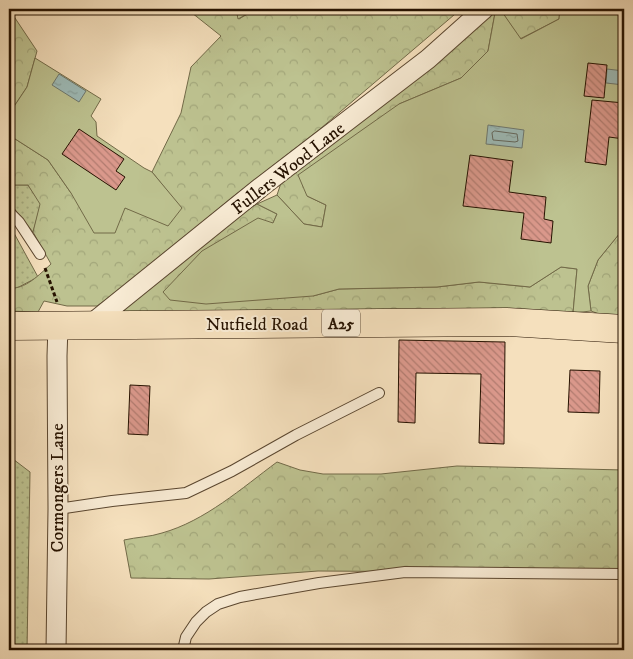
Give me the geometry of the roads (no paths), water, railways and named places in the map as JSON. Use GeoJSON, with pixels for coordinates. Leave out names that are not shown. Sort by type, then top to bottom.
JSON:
{"type":"FeatureCollection","features":[{"type":"Feature","properties":{"kind":"main road","name":"Nutfield Road"},"geometry":{"type":"LineString","coordinates":[[9,326],[507,322],[624,330]]}},
{"type":"Feature","properties":{"kind":"street","name":"Fullers Wood Lane"},"geometry":{"type":"LineString","coordinates":[[90,325],[261,187],[428,59],[484,9]]}},
{"type":"Feature","properties":{"kind":"street","name":"Cormongers Lane"},"geometry":{"type":"LineString","coordinates":[[56,650],[58,326]]}},
{"type":"Feature","properties":{"kind":"lane"},"geometry":{"type":"LineString","coordinates":[[9,212],[19,222],[40,254]]}},
{"type":"Feature","properties":{"kind":"lane"},"geometry":{"type":"LineString","coordinates":[[58,509],[186,493],[232,471],[379,392]]}},
{"type":"Feature","properties":{"kind":"lane"},"geometry":{"type":"LineString","coordinates":[[183,650],[186,637],[196,622],[218,604],[240,597],[319,583],[405,572],[624,574]]}},
{"type":"Feature","properties":{"kind":"water"},"geometry":{"type":"Polygon","coordinates":[[[607,69],[624,71],[624,85],[606,83],[607,69]]]}},
{"type":"Feature","properties":{"kind":"water"},"geometry":{"type":"Polygon","coordinates":[[[59,74],[86,91],[79,102],[52,85],[59,74]]]}},
{"type":"Feature","properties":{"kind":"water"},"geometry":{"type":"Polygon","coordinates":[[[488,125],[524,130],[522,148],[486,144],[488,125]]]}}]}
